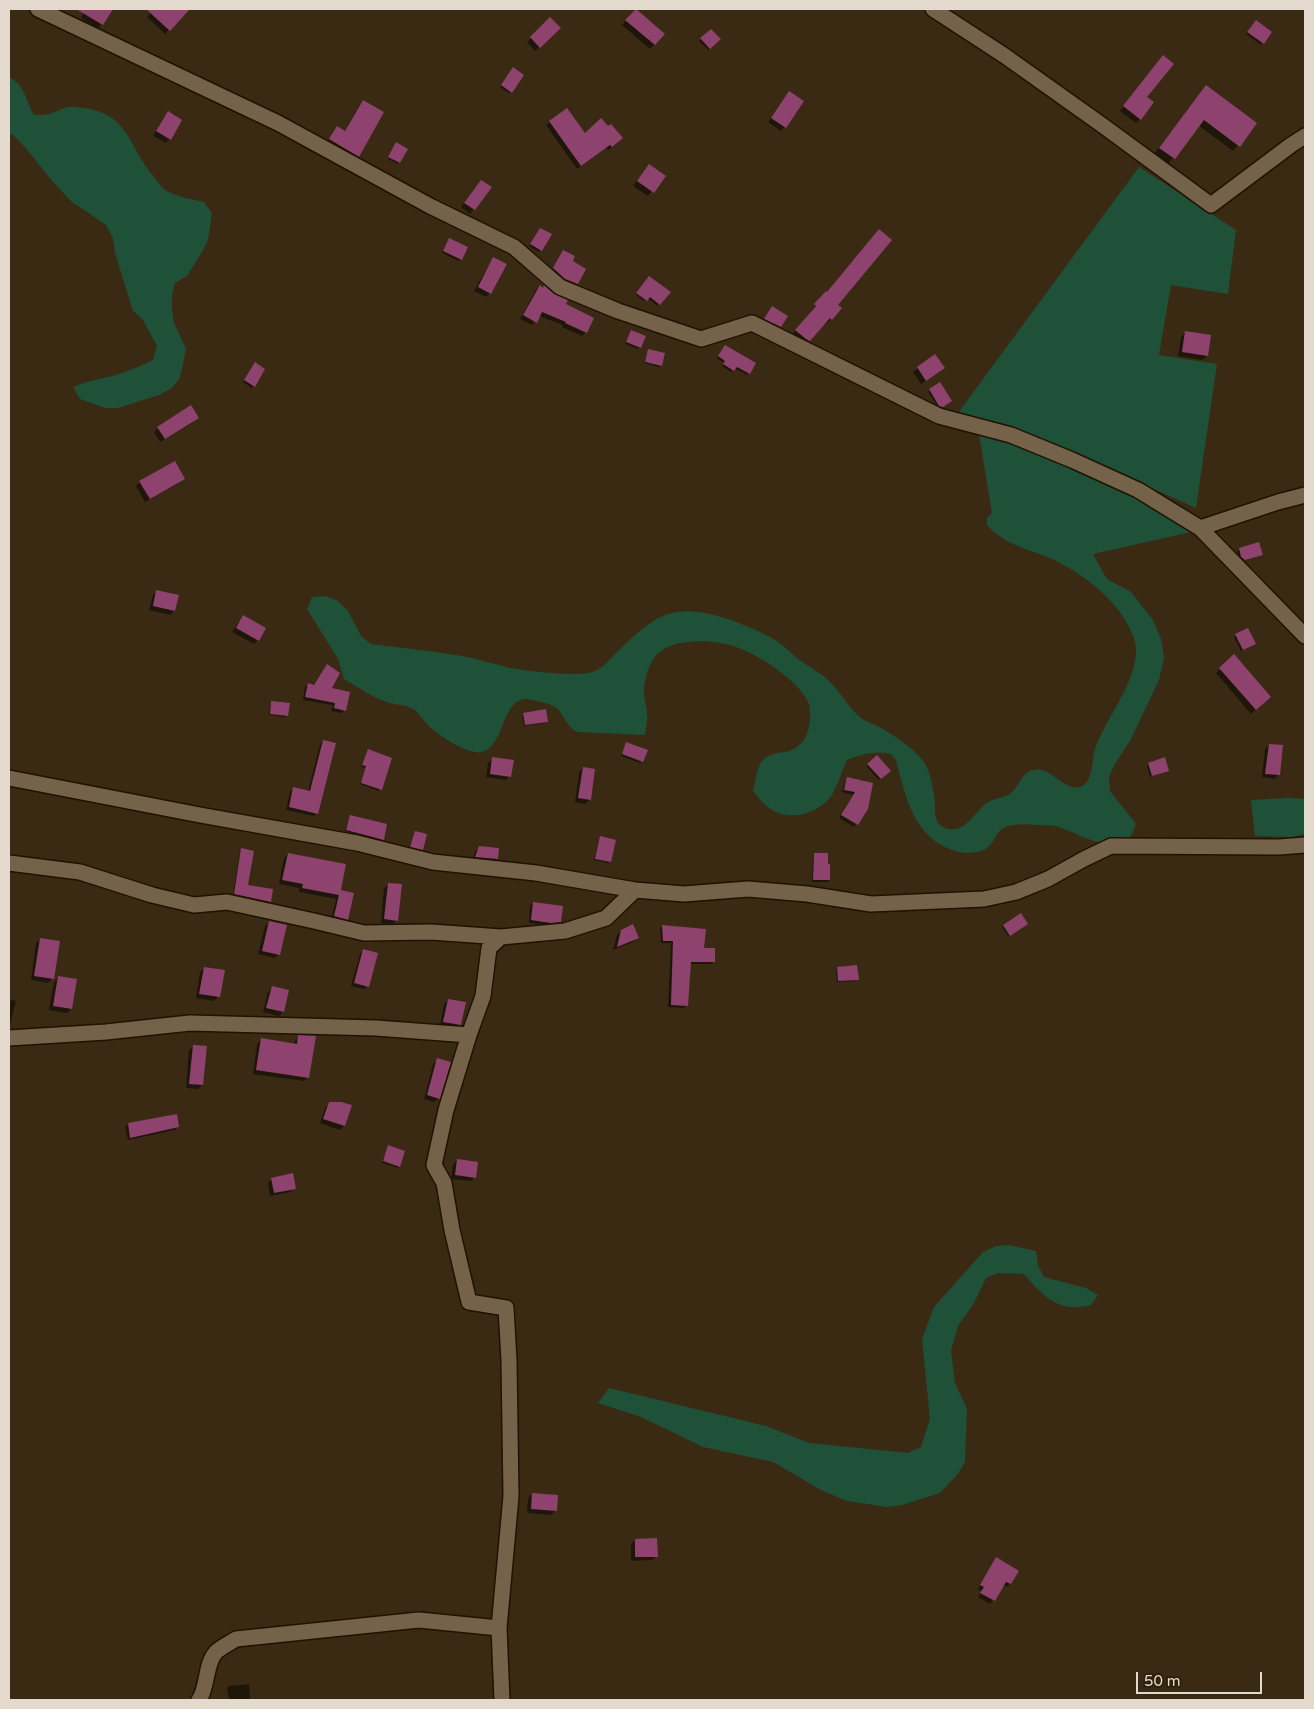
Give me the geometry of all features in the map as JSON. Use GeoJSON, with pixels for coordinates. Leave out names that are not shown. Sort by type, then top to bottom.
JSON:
{"type":"FeatureCollection","features":[{"type":"Feature","properties":{"kind":"street"},"geometry":{"type":"LineString","coordinates":[[38,9],[278,124],[430,206],[514,247],[560,287],[618,310],[702,339],[752,323],[939,416],[1011,435],[1130,486],[1200,528],[1305,636]]}},
{"type":"Feature","properties":{"kind":"street"},"geometry":{"type":"LineString","coordinates":[[934,9],[1094,119],[1211,205],[1305,136]]}},
{"type":"Feature","properties":{"kind":"street"},"geometry":{"type":"LineString","coordinates":[[1200,528],[1278,502],[1305,496]]}},
{"type":"Feature","properties":{"kind":"street"},"geometry":{"type":"LineString","coordinates":[[9,778],[357,843],[433,862],[536,873],[634,890],[684,894],[748,889],[807,894],[871,904],[984,899],[1016,892],[1048,879],[1112,846],[1280,847],[1305,845]]}},
{"type":"Feature","properties":{"kind":"street"},"geometry":{"type":"LineString","coordinates":[[9,863],[80,872],[152,895],[194,905],[227,902],[364,933],[431,932],[501,937],[565,931],[606,918],[634,890]]}},
{"type":"Feature","properties":{"kind":"street"},"geometry":{"type":"LineString","coordinates":[[501,937],[490,948],[483,996],[446,1110],[434,1165],[444,1182],[452,1230],[468,1302],[506,1308],[509,1360],[511,1496],[499,1628],[502,1700]]}},
{"type":"Feature","properties":{"kind":"street"},"geometry":{"type":"LineString","coordinates":[[9,1038],[106,1032],[190,1022],[376,1028],[469,1035]]}},
{"type":"Feature","properties":{"kind":"street"},"geometry":{"type":"LineString","coordinates":[[199,1700],[216,1652],[236,1639],[419,1620],[499,1628]]}},
{"type":"Feature","properties":{"kind":"green space"},"geometry":{"type":"Polygon","coordinates":[[[9,77],[22,89],[34,115],[49,114],[71,107],[93,110],[117,122],[163,188],[178,196],[204,202],[212,213],[208,240],[202,252],[187,276],[175,283],[172,295],[174,323],[186,349],[180,378],[172,388],[159,395],[118,408],[105,408],[80,399],[73,387],[121,373],[153,360],[157,346],[143,320],[133,311],[115,253],[113,238],[106,225],[72,202],[24,146],[9,133],[9,77]]]}},
{"type":"Feature","properties":{"kind":"green space"},"geometry":{"type":"Polygon","coordinates":[[[1139,167],[1236,230],[1228,294],[1171,285],[1159,355],[1217,364],[1196,508],[1015,427],[958,413],[1139,167]]]}},
{"type":"Feature","properties":{"kind":"green space"},"geometry":{"type":"Polygon","coordinates":[[[979,434],[1009,439],[1071,464],[1170,513],[1191,532],[1093,554],[1107,579],[1131,592],[1153,620],[1161,639],[1164,658],[1159,680],[1131,739],[1109,777],[1110,791],[1136,824],[1131,836],[1119,841],[1100,842],[1055,826],[1022,824],[1002,829],[990,846],[985,849],[970,853],[959,852],[944,846],[922,828],[908,803],[896,760],[891,754],[885,753],[858,756],[847,760],[832,795],[817,809],[795,815],[787,815],[772,810],[753,791],[758,770],[761,762],[767,757],[796,748],[804,740],[809,725],[809,704],[788,678],[767,662],[736,647],[716,642],[681,643],[661,651],[654,658],[644,685],[647,708],[645,735],[577,732],[570,727],[561,713],[553,706],[523,699],[515,703],[509,711],[496,740],[490,747],[482,752],[469,751],[452,743],[436,732],[413,709],[379,699],[344,679],[338,659],[307,609],[312,597],[326,596],[338,601],[348,611],[361,636],[371,644],[462,656],[510,668],[565,674],[584,674],[598,670],[650,623],[671,613],[684,611],[698,612],[730,620],[758,631],[781,644],[799,660],[829,681],[861,718],[883,729],[912,749],[922,759],[931,778],[937,821],[943,827],[957,829],[968,822],[987,803],[1010,794],[1024,775],[1030,771],[1037,769],[1044,771],[1072,787],[1085,784],[1091,772],[1095,749],[1122,696],[1134,668],[1136,655],[1135,642],[1130,628],[1122,614],[1099,590],[1086,579],[1059,562],[1007,541],[987,525],[987,518],[992,513],[979,434]]]}},
{"type":"Feature","properties":{"kind":"green space"},"geometry":{"type":"Polygon","coordinates":[[[1305,799],[1305,834],[1292,837],[1255,836],[1251,800],[1305,799]]]}},
{"type":"Feature","properties":{"kind":"green space"},"geometry":{"type":"Polygon","coordinates":[[[1009,1245],[1036,1251],[1038,1265],[1044,1277],[1086,1288],[1098,1295],[1091,1305],[1069,1307],[1061,1305],[1045,1296],[1024,1274],[998,1273],[986,1278],[974,1303],[958,1326],[951,1351],[955,1383],[967,1409],[965,1462],[958,1474],[940,1493],[902,1505],[887,1507],[847,1501],[821,1490],[773,1462],[703,1447],[641,1417],[598,1403],[609,1388],[766,1426],[809,1443],[908,1453],[921,1447],[930,1419],[922,1339],[934,1307],[983,1252],[996,1246],[1009,1245]]]}},
{"type":"Feature","properties":{"kind":"building"},"geometry":{"type":"Polygon","coordinates":[[[76,9],[113,9],[103,25],[76,9]]]}},
{"type":"Feature","properties":{"kind":"building"},"geometry":{"type":"Polygon","coordinates":[[[146,9],[190,9],[170,31],[146,9]]]}},
{"type":"Feature","properties":{"kind":"building"},"geometry":{"type":"Polygon","coordinates":[[[636,9],[665,34],[655,45],[625,20],[636,9]]]}},
{"type":"Feature","properties":{"kind":"building"},"geometry":{"type":"Polygon","coordinates":[[[550,17],[561,28],[540,48],[530,37],[550,17]]]}},
{"type":"Feature","properties":{"kind":"building"},"geometry":{"type":"Polygon","coordinates":[[[1256,20],[1272,32],[1264,44],[1247,32],[1256,20]]]}},
{"type":"Feature","properties":{"kind":"building"},"geometry":{"type":"Polygon","coordinates":[[[711,29],[721,39],[710,49],[700,38],[711,29]]]}},
{"type":"Feature","properties":{"kind":"building"},"geometry":{"type":"Polygon","coordinates":[[[1163,55],[1174,64],[1147,97],[1154,102],[1141,120],[1123,106],[1163,55]]]}},
{"type":"Feature","properties":{"kind":"building"},"geometry":{"type":"Polygon","coordinates":[[[513,67],[524,75],[512,93],[501,85],[513,67]]]}},
{"type":"Feature","properties":{"kind":"building"},"geometry":{"type":"Polygon","coordinates":[[[1206,85],[1257,123],[1240,147],[1204,120],[1175,159],[1159,148],[1206,85]]]}},
{"type":"Feature","properties":{"kind":"building"},"geometry":{"type":"Polygon","coordinates":[[[789,91],[804,101],[786,128],[771,118],[789,91]]]}},
{"type":"Feature","properties":{"kind":"building"},"geometry":{"type":"Polygon","coordinates":[[[363,100],[384,112],[359,157],[329,139],[337,126],[345,131],[363,100]]]}},
{"type":"Feature","properties":{"kind":"building"},"geometry":{"type":"Polygon","coordinates":[[[567,108],[585,133],[601,118],[608,126],[611,124],[623,138],[581,166],[549,121],[567,108]]]}},
{"type":"Feature","properties":{"kind":"building"},"geometry":{"type":"Polygon","coordinates":[[[168,111],[182,120],[171,140],[156,131],[168,111]]]}},
{"type":"Feature","properties":{"kind":"building"},"geometry":{"type":"Polygon","coordinates":[[[396,142],[408,149],[400,163],[388,157],[396,142]]]}},
{"type":"Feature","properties":{"kind":"building"},"geometry":{"type":"Polygon","coordinates":[[[649,164],[666,176],[654,193],[637,181],[649,164]]]}},
{"type":"Feature","properties":{"kind":"building"},"geometry":{"type":"Polygon","coordinates":[[[481,180],[492,187],[475,210],[464,203],[481,180]]]}},
{"type":"Feature","properties":{"kind":"building"},"geometry":{"type":"Polygon","coordinates":[[[540,228],[552,234],[542,251],[530,244],[540,228]]]}},
{"type":"Feature","properties":{"kind":"building"},"geometry":{"type":"Polygon","coordinates":[[[879,229],[892,240],[838,305],[842,308],[832,320],[830,318],[810,341],[806,339],[795,330],[816,306],[814,304],[827,292],[879,229]]]}},
{"type":"Feature","properties":{"kind":"building"},"geometry":{"type":"Polygon","coordinates":[[[449,238],[468,247],[462,260],[443,251],[449,238]]]}},
{"type":"Feature","properties":{"kind":"building"},"geometry":{"type":"Polygon","coordinates":[[[563,250],[575,256],[573,261],[586,269],[578,284],[565,279],[553,268],[563,250]]]}},
{"type":"Feature","properties":{"kind":"building"},"geometry":{"type":"Polygon","coordinates":[[[493,257],[507,264],[491,294],[478,287],[493,257]]]}},
{"type":"Feature","properties":{"kind":"building"},"geometry":{"type":"Polygon","coordinates":[[[649,276],[671,292],[660,305],[650,297],[647,301],[636,293],[649,276]]]}},
{"type":"Feature","properties":{"kind":"building"},"geometry":{"type":"Polygon","coordinates":[[[540,285],[543,288],[544,285],[554,294],[568,300],[566,304],[594,318],[587,333],[542,312],[537,323],[523,315],[540,285]]]}},
{"type":"Feature","properties":{"kind":"building"},"geometry":{"type":"Polygon","coordinates":[[[772,306],[788,316],[781,327],[764,319],[772,306]]]}},
{"type":"Feature","properties":{"kind":"building"},"geometry":{"type":"Polygon","coordinates":[[[631,330],[646,336],[641,348],[626,342],[631,330]]]}},
{"type":"Feature","properties":{"kind":"building"},"geometry":{"type":"Polygon","coordinates":[[[1185,331],[1211,335],[1208,356],[1182,352],[1185,331]]]}},
{"type":"Feature","properties":{"kind":"building"},"geometry":{"type":"Polygon","coordinates":[[[725,345],[756,363],[750,374],[737,367],[734,371],[723,364],[725,361],[718,356],[725,345]]]}},
{"type":"Feature","properties":{"kind":"building"},"geometry":{"type":"Polygon","coordinates":[[[648,349],[665,353],[662,366],[645,362],[648,349]]]}},
{"type":"Feature","properties":{"kind":"building"},"geometry":{"type":"Polygon","coordinates":[[[935,354],[945,368],[926,381],[917,367],[935,354]]]}},
{"type":"Feature","properties":{"kind":"building"},"geometry":{"type":"Polygon","coordinates":[[[255,362],[265,369],[255,387],[244,380],[255,362]]]}},
{"type":"Feature","properties":{"kind":"building"},"geometry":{"type":"Polygon","coordinates":[[[940,382],[952,401],[943,407],[939,406],[929,389],[940,382]]]}},
{"type":"Feature","properties":{"kind":"building"},"geometry":{"type":"Polygon","coordinates":[[[191,405],[199,418],[165,439],[157,427],[191,405]]]}},
{"type":"Feature","properties":{"kind":"building"},"geometry":{"type":"Polygon","coordinates":[[[175,461],[185,479],[150,499],[139,481],[175,461]]]}},
{"type":"Feature","properties":{"kind":"building"},"geometry":{"type":"Polygon","coordinates":[[[1259,542],[1263,555],[1245,560],[1241,557],[1239,548],[1259,542]]]}},
{"type":"Feature","properties":{"kind":"building"},"geometry":{"type":"Polygon","coordinates":[[[156,590],[179,595],[175,611],[153,606],[156,590]]]}},
{"type":"Feature","properties":{"kind":"building"},"geometry":{"type":"Polygon","coordinates":[[[243,615],[266,628],[259,641],[236,628],[243,615]]]}},
{"type":"Feature","properties":{"kind":"building"},"geometry":{"type":"Polygon","coordinates":[[[1248,628],[1256,644],[1243,650],[1235,634],[1248,628]]]}},
{"type":"Feature","properties":{"kind":"building"},"geometry":{"type":"Polygon","coordinates":[[[1234,654],[1271,697],[1256,710],[1219,668],[1234,654]]]}},
{"type":"Feature","properties":{"kind":"building"},"geometry":{"type":"Polygon","coordinates":[[[327,664],[340,673],[332,688],[350,692],[346,711],[334,708],[335,703],[305,697],[308,683],[314,685],[327,664]]]}},
{"type":"Feature","properties":{"kind":"building"},"geometry":{"type":"Polygon","coordinates":[[[271,701],[290,703],[288,716],[270,714],[271,701]]]}},
{"type":"Feature","properties":{"kind":"building"},"geometry":{"type":"Polygon","coordinates":[[[546,709],[548,722],[525,725],[523,713],[546,709]]]}},
{"type":"Feature","properties":{"kind":"building"},"geometry":{"type":"Polygon","coordinates":[[[323,740],[336,743],[318,814],[289,807],[293,787],[310,791],[323,740]]]}},
{"type":"Feature","properties":{"kind":"building"},"geometry":{"type":"Polygon","coordinates":[[[626,742],[648,750],[643,762],[622,754],[626,742]]]}},
{"type":"Feature","properties":{"kind":"building"},"geometry":{"type":"Polygon","coordinates":[[[1269,744],[1283,745],[1280,775],[1265,774],[1269,744]]]}},
{"type":"Feature","properties":{"kind":"building"},"geometry":{"type":"Polygon","coordinates":[[[368,749],[392,758],[382,790],[361,783],[366,766],[362,765],[368,749]]]}},
{"type":"Feature","properties":{"kind":"building"},"geometry":{"type":"Polygon","coordinates":[[[877,755],[891,771],[881,779],[867,764],[877,755]]]}},
{"type":"Feature","properties":{"kind":"building"},"geometry":{"type":"Polygon","coordinates":[[[492,757],[514,760],[511,777],[490,774],[492,757]]]}},
{"type":"Feature","properties":{"kind":"building"},"geometry":{"type":"Polygon","coordinates":[[[1165,757],[1169,771],[1152,776],[1148,763],[1165,757]]]}},
{"type":"Feature","properties":{"kind":"building"},"geometry":{"type":"Polygon","coordinates":[[[583,767],[595,769],[591,800],[578,798],[583,767]]]}},
{"type":"Feature","properties":{"kind":"building"},"geometry":{"type":"Polygon","coordinates":[[[847,777],[873,783],[868,809],[858,825],[841,815],[855,792],[844,790],[847,777]]]}},
{"type":"Feature","properties":{"kind":"building"},"geometry":{"type":"Polygon","coordinates":[[[350,815],[387,824],[384,840],[346,830],[350,815]]]}},
{"type":"Feature","properties":{"kind":"building"},"geometry":{"type":"Polygon","coordinates":[[[415,831],[427,834],[423,850],[410,847],[415,831]]]}},
{"type":"Feature","properties":{"kind":"building"},"geometry":{"type":"Polygon","coordinates":[[[600,836],[616,840],[611,862],[595,859],[600,836]]]}},
{"type":"Feature","properties":{"kind":"building"},"geometry":{"type":"Polygon","coordinates":[[[479,846],[499,848],[498,859],[475,857],[479,846]]]}},
{"type":"Feature","properties":{"kind":"building"},"geometry":{"type":"Polygon","coordinates":[[[241,848],[254,851],[248,885],[273,889],[271,902],[234,894],[241,848]]]}},
{"type":"Feature","properties":{"kind":"building"},"geometry":{"type":"Polygon","coordinates":[[[288,853],[346,864],[341,890],[354,893],[348,920],[334,916],[339,895],[302,888],[303,884],[282,880],[288,853]]]}},
{"type":"Feature","properties":{"kind":"building"},"geometry":{"type":"Polygon","coordinates":[[[814,853],[828,853],[830,880],[813,880],[814,853]]]}},
{"type":"Feature","properties":{"kind":"building"},"geometry":{"type":"Polygon","coordinates":[[[388,883],[402,884],[398,921],[384,919],[388,883]]]}},
{"type":"Feature","properties":{"kind":"building"},"geometry":{"type":"Polygon","coordinates":[[[533,902],[563,906],[561,922],[551,923],[531,920],[533,902]]]}},
{"type":"Feature","properties":{"kind":"building"},"geometry":{"type":"Polygon","coordinates":[[[1021,913],[1028,924],[1010,936],[1003,925],[1021,913]]]}},
{"type":"Feature","properties":{"kind":"building"},"geometry":{"type":"Polygon","coordinates":[[[269,921],[287,925],[280,955],[262,951],[269,921]]]}},
{"type":"Feature","properties":{"kind":"building"},"geometry":{"type":"Polygon","coordinates":[[[633,924],[639,938],[617,947],[621,930],[633,924]]]}},
{"type":"Feature","properties":{"kind":"building"},"geometry":{"type":"Polygon","coordinates":[[[662,925],[706,929],[704,948],[715,948],[715,962],[691,962],[688,1006],[671,1005],[673,941],[663,941],[662,925]]]}},
{"type":"Feature","properties":{"kind":"building"},"geometry":{"type":"Polygon","coordinates":[[[40,938],[60,941],[54,979],[34,976],[40,938]]]}},
{"type":"Feature","properties":{"kind":"building"},"geometry":{"type":"Polygon","coordinates":[[[363,949],[378,953],[369,987],[354,983],[363,949]]]}},
{"type":"Feature","properties":{"kind":"building"},"geometry":{"type":"Polygon","coordinates":[[[857,965],[859,980],[838,981],[837,967],[857,965]]]}},
{"type":"Feature","properties":{"kind":"building"},"geometry":{"type":"Polygon","coordinates":[[[204,967],[225,970],[220,997],[199,994],[204,967]]]}},
{"type":"Feature","properties":{"kind":"building"},"geometry":{"type":"Polygon","coordinates":[[[58,976],[77,979],[72,1009],[53,1006],[58,976]]]}},
{"type":"Feature","properties":{"kind":"building"},"geometry":{"type":"Polygon","coordinates":[[[272,986],[289,990],[284,1012],[266,1008],[272,986]]]}},
{"type":"Feature","properties":{"kind":"building"},"geometry":{"type":"Polygon","coordinates":[[[448,999],[466,1002],[461,1025],[443,1022],[448,999]]]}},
{"type":"Feature","properties":{"kind":"building"},"geometry":{"type":"Polygon","coordinates":[[[298,1035],[316,1036],[309,1078],[256,1070],[261,1038],[297,1044],[298,1035]]]}},
{"type":"Feature","properties":{"kind":"building"},"geometry":{"type":"Polygon","coordinates":[[[193,1045],[207,1046],[203,1085],[189,1084],[193,1045]]]}},
{"type":"Feature","properties":{"kind":"building"},"geometry":{"type":"Polygon","coordinates":[[[437,1058],[451,1062],[440,1099],[427,1095],[437,1058]]]}},
{"type":"Feature","properties":{"kind":"building"},"geometry":{"type":"Polygon","coordinates":[[[329,1102],[341,1102],[352,1105],[345,1126],[323,1119],[329,1102]]]}},
{"type":"Feature","properties":{"kind":"building"},"geometry":{"type":"Polygon","coordinates":[[[177,1114],[179,1127],[130,1138],[128,1123],[177,1114]]]}},
{"type":"Feature","properties":{"kind":"building"},"geometry":{"type":"Polygon","coordinates":[[[388,1145],[405,1151],[400,1167],[383,1161],[388,1145]]]}},
{"type":"Feature","properties":{"kind":"building"},"geometry":{"type":"Polygon","coordinates":[[[457,1159],[478,1162],[476,1178],[455,1175],[457,1159]]]}},
{"type":"Feature","properties":{"kind":"building"},"geometry":{"type":"Polygon","coordinates":[[[293,1173],[296,1189],[274,1193],[271,1178],[293,1173]]]}},
{"type":"Feature","properties":{"kind":"building"},"geometry":{"type":"Polygon","coordinates":[[[532,1493],[558,1495],[557,1511],[531,1509],[532,1493]]]}},
{"type":"Feature","properties":{"kind":"building"},"geometry":{"type":"Polygon","coordinates":[[[657,1538],[658,1557],[635,1557],[635,1539],[657,1538]]]}},
{"type":"Feature","properties":{"kind":"building"},"geometry":{"type":"Polygon","coordinates":[[[996,1557],[1019,1571],[1011,1584],[1006,1582],[995,1601],[980,1593],[984,1587],[980,1585],[996,1557]]]}}]}
